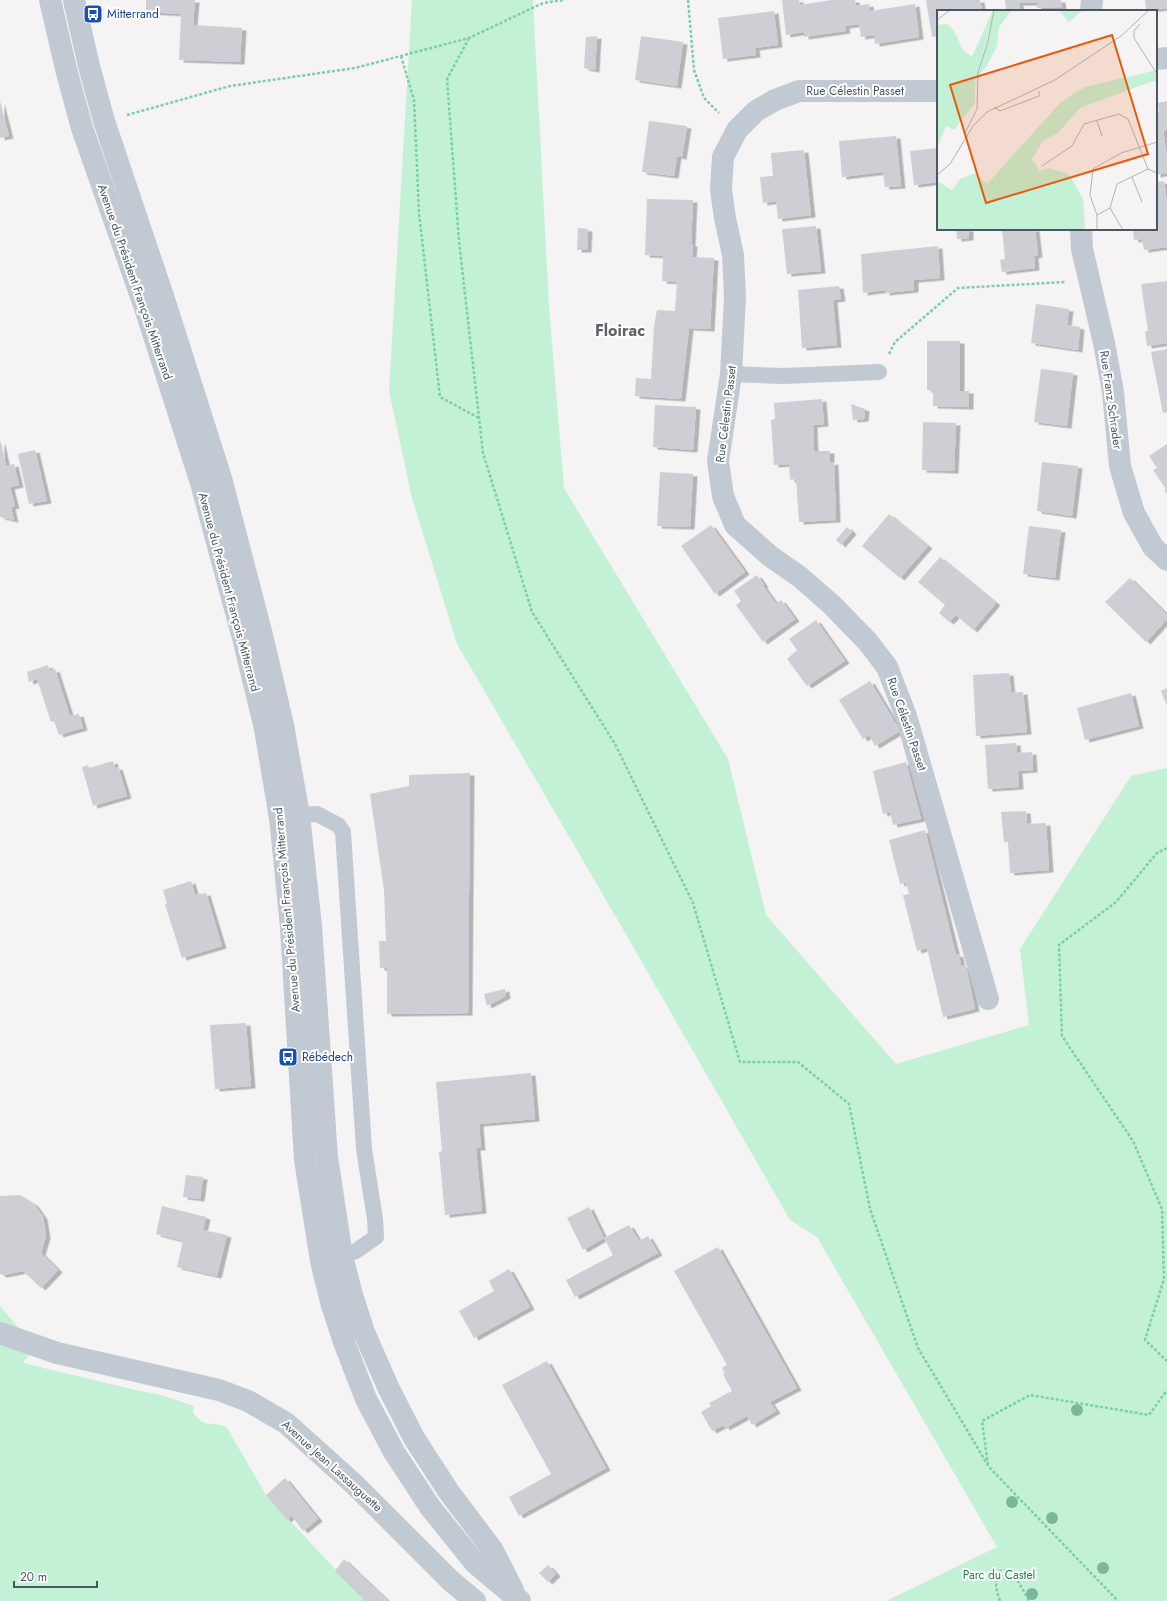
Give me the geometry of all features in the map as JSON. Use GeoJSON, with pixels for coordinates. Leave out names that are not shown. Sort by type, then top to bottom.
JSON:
{"type":"FeatureCollection","features":[{"type":"Feature","properties":{"kind":"street","name":"Avenue du Président François Mitterrand"},"geometry":{"type":"LineString","coordinates":[[50,0],[67,73],[82,128],[144,305],[201,483],[244,642],[264,729],[280,818],[291,927],[305,1160],[321,1261],[344,1342],[366,1398],[394,1452],[430,1507],[475,1563],[517,1600]]}},
{"type":"Feature","properties":{"kind":"street","name":"Avenue du Président François Mitterrand"},"geometry":{"type":"LineString","coordinates":[[74,0],[89,66],[104,121],[164,299],[220,478],[260,628],[283,725],[299,815],[311,926],[327,1157],[342,1256],[352,1295],[364,1332],[388,1387],[414,1438],[449,1492],[492,1549],[517,1600]]}},
{"type":"Feature","properties":{"kind":"street"},"geometry":{"type":"LineString","coordinates":[[1091,10],[1092,0]]}},
{"type":"Feature","properties":{"kind":"street"},"geometry":{"type":"LineString","coordinates":[[1157,59],[1167,58]]}},
{"type":"Feature","properties":{"kind":"street","name":"Rue Célestin Passet"},"geometry":{"type":"LineString","coordinates":[[937,91],[799,91],[775,100],[756,111],[736,130],[723,157],[721,190],[733,255],[735,297],[731,374],[718,461],[722,496],[735,525],[770,556],[800,577],[832,605],[868,642],[886,667],[906,716],[988,999]]}},
{"type":"Feature","properties":{"kind":"street","name":"Rue Franz Schrader"},"geometry":{"type":"LineString","coordinates":[[1081,230],[1082,249],[1104,343],[1112,392],[1120,466],[1134,513],[1153,547],[1167,560]]}},
{"type":"Feature","properties":{"kind":"street","name":"Avenue Jean Lassauguette"},"geometry":{"type":"LineString","coordinates":[[0,1333],[57,1353],[219,1390],[248,1401],[286,1422],[355,1485],[451,1581],[475,1601]]}},
{"type":"Feature","properties":{"kind":"lane"},"geometry":{"type":"LineString","coordinates":[[731,374],[783,376],[879,372]]}},
{"type":"Feature","properties":{"kind":"lane"},"geometry":{"type":"LineString","coordinates":[[299,815],[317,814],[338,825],[343,832],[364,1149],[375,1219],[376,1237],[356,1251],[321,1261]]}},
{"type":"Feature","properties":{"kind":"path"},"geometry":{"type":"LineString","coordinates":[[104,121],[230,86],[355,68],[401,56],[469,38],[543,1],[564,0]]}},
{"type":"Feature","properties":{"kind":"path"},"geometry":{"type":"LineString","coordinates":[[688,0],[694,70],[704,98],[736,130]]}},
{"type":"Feature","properties":{"kind":"path"},"geometry":{"type":"LineString","coordinates":[[469,38],[447,79],[459,241],[483,453],[532,612],[615,744],[693,903],[740,1062],[798,1062],[849,1104],[870,1209],[918,1348],[989,1467],[1118,1601]]}},
{"type":"Feature","properties":{"kind":"path"},"geometry":{"type":"LineString","coordinates":[[401,56],[414,100],[419,213],[440,397],[479,418]]}},
{"type":"Feature","properties":{"kind":"path"},"geometry":{"type":"LineString","coordinates":[[879,372],[895,342],[958,288],[1089,280]]}},
{"type":"Feature","properties":{"kind":"path"},"geometry":{"type":"LineString","coordinates":[[1167,848],[1157,853],[1116,902],[1059,945],[1062,1036],[1133,1141],[1162,1209],[1164,1279],[1146,1340],[1167,1361]]}},
{"type":"Feature","properties":{"kind":"path"},"geometry":{"type":"LineString","coordinates":[[989,1467],[982,1421],[1030,1395],[1149,1415],[1167,1390]]}},
{"type":"Feature","properties":{"kind":"path"},"geometry":{"type":"LineString","coordinates":[[1000,1601],[996,1588],[996,1579],[1000,1572],[1012,1570],[1029,1601]]}},
{"type":"Feature","properties":{"kind":"green space","name":"Parc du Castel"},"geometry":{"type":"Polygon","coordinates":[[[412,0],[533,0],[549,307],[564,488],[728,759],[766,915],[896,1064],[1029,1025],[1020,949],[1131,776],[1167,768],[1167,1601],[886,1601],[997,1547],[817,1237],[790,1220],[457,644],[412,498],[389,391],[412,0]]]}},
{"type":"Feature","properties":{"kind":"green space"},"geometry":{"type":"Polygon","coordinates":[[[0,1306],[34,1347],[23,1363],[158,1394],[194,1406],[193,1412],[197,1418],[205,1423],[217,1424],[227,1428],[266,1495],[363,1599],[361,1601],[0,1601],[0,1306]]]}},
{"type":"Feature","properties":{"kind":"building"},"geometry":{"type":"Polygon","coordinates":[[[146,0],[195,0],[193,25],[242,28],[240,62],[179,60],[181,14],[146,12],[146,0]]]}},
{"type":"Feature","properties":{"kind":"building"},"geometry":{"type":"Polygon","coordinates":[[[782,0],[799,0],[800,5],[832,0],[855,0],[856,6],[869,4],[870,11],[915,4],[919,37],[875,44],[874,35],[861,37],[859,24],[845,26],[846,31],[804,37],[804,32],[786,35],[782,0]]]}},
{"type":"Feature","properties":{"kind":"building"},"geometry":{"type":"Polygon","coordinates":[[[926,0],[980,0],[982,10],[937,10],[937,36],[932,37],[926,0]]]}},
{"type":"Feature","properties":{"kind":"building"},"geometry":{"type":"Polygon","coordinates":[[[1005,0],[1061,0],[1062,7],[1037,8],[1037,3],[1019,3],[1020,9],[1006,10],[1005,0]]]}},
{"type":"Feature","properties":{"kind":"building"},"geometry":{"type":"Polygon","coordinates":[[[1145,0],[1167,0],[1167,8],[1146,10],[1145,0]]]}},
{"type":"Feature","properties":{"kind":"building"},"geometry":{"type":"Polygon","coordinates":[[[774,11],[778,45],[755,48],[756,55],[723,59],[718,18],[774,11]]]}},
{"type":"Feature","properties":{"kind":"building"},"geometry":{"type":"Polygon","coordinates":[[[597,36],[595,70],[584,68],[586,37],[597,36]]]}},
{"type":"Feature","properties":{"kind":"building"},"geometry":{"type":"Polygon","coordinates":[[[641,36],[683,42],[677,86],[635,80],[641,36]]]}},
{"type":"Feature","properties":{"kind":"building"},"geometry":{"type":"Polygon","coordinates":[[[0,101],[9,136],[0,138],[0,101]]]}},
{"type":"Feature","properties":{"kind":"building"},"geometry":{"type":"Polygon","coordinates":[[[1167,101],[1167,131],[1163,131],[1167,155],[1167,173],[1157,175],[1157,112],[1159,112],[1158,103],[1167,101]]]}},
{"type":"Feature","properties":{"kind":"building"},"geometry":{"type":"Polygon","coordinates":[[[649,121],[687,126],[682,157],[677,156],[674,176],[642,172],[649,121]]]}},
{"type":"Feature","properties":{"kind":"building"},"geometry":{"type":"Polygon","coordinates":[[[896,136],[901,186],[885,187],[883,172],[842,177],[839,141],[896,136]]]}},
{"type":"Feature","properties":{"kind":"building"},"geometry":{"type":"Polygon","coordinates":[[[937,148],[937,182],[914,185],[910,151],[937,148]]]}},
{"type":"Feature","properties":{"kind":"building"},"geometry":{"type":"Polygon","coordinates":[[[804,150],[811,215],[778,219],[776,201],[763,203],[760,177],[773,176],[771,153],[804,150]]]}},
{"type":"Feature","properties":{"kind":"building"},"geometry":{"type":"Polygon","coordinates":[[[1164,181],[1167,202],[1167,247],[1144,250],[1142,239],[1134,240],[1133,230],[1157,230],[1157,182],[1164,181]]]}},
{"type":"Feature","properties":{"kind":"building"},"geometry":{"type":"Polygon","coordinates":[[[647,199],[693,200],[691,244],[693,244],[692,257],[714,258],[710,329],[689,328],[681,399],[635,396],[636,378],[651,379],[654,326],[657,310],[675,311],[677,282],[662,281],[663,256],[645,255],[647,199]]]}},
{"type":"Feature","properties":{"kind":"building"},"geometry":{"type":"Polygon","coordinates":[[[816,226],[821,271],[787,274],[782,229],[816,226]]]}},
{"type":"Feature","properties":{"kind":"building"},"geometry":{"type":"Polygon","coordinates":[[[578,228],[588,229],[587,250],[577,250],[578,228]]]}},
{"type":"Feature","properties":{"kind":"building"},"geometry":{"type":"Polygon","coordinates":[[[956,230],[969,230],[969,238],[957,239],[956,230]]]}},
{"type":"Feature","properties":{"kind":"building"},"geometry":{"type":"Polygon","coordinates":[[[1002,230],[1035,230],[1038,255],[1034,256],[1035,268],[1002,272],[1000,260],[1005,259],[1002,230]]]}},
{"type":"Feature","properties":{"kind":"building"},"geometry":{"type":"Polygon","coordinates":[[[938,246],[940,278],[914,280],[914,290],[885,293],[885,290],[863,293],[861,254],[938,246]]]}},
{"type":"Feature","properties":{"kind":"building"},"geometry":{"type":"Polygon","coordinates":[[[1167,281],[1167,343],[1147,346],[1145,331],[1148,331],[1141,284],[1167,281]]]}},
{"type":"Feature","properties":{"kind":"building"},"geometry":{"type":"Polygon","coordinates":[[[839,286],[841,299],[833,300],[837,345],[802,348],[798,290],[839,286]]]}},
{"type":"Feature","properties":{"kind":"building"},"geometry":{"type":"Polygon","coordinates":[[[1036,304],[1069,309],[1067,325],[1080,327],[1078,350],[1031,343],[1036,304]]]}},
{"type":"Feature","properties":{"kind":"building"},"geometry":{"type":"Polygon","coordinates":[[[927,341],[960,341],[960,391],[969,391],[969,407],[933,406],[933,391],[927,390],[927,341]]]}},
{"type":"Feature","properties":{"kind":"building"},"geometry":{"type":"Polygon","coordinates":[[[1167,349],[1167,412],[1163,413],[1151,352],[1167,349]]]}},
{"type":"Feature","properties":{"kind":"building"},"geometry":{"type":"Polygon","coordinates":[[[1041,369],[1073,373],[1067,426],[1034,422],[1041,369]]]}},
{"type":"Feature","properties":{"kind":"building"},"geometry":{"type":"Polygon","coordinates":[[[822,399],[824,424],[813,425],[814,451],[830,451],[830,463],[834,462],[836,520],[799,522],[796,479],[790,480],[789,464],[774,465],[771,420],[775,419],[774,403],[822,399]]]}},
{"type":"Feature","properties":{"kind":"building"},"geometry":{"type":"Polygon","coordinates":[[[851,404],[865,409],[864,419],[853,420],[851,404]]]}},
{"type":"Feature","properties":{"kind":"building"},"geometry":{"type":"Polygon","coordinates":[[[655,405],[696,407],[693,450],[653,447],[655,405]]]}},
{"type":"Feature","properties":{"kind":"building"},"geometry":{"type":"Polygon","coordinates":[[[923,422],[956,423],[954,471],[922,470],[923,422]]]}},
{"type":"Feature","properties":{"kind":"building"},"geometry":{"type":"Polygon","coordinates":[[[1,442],[6,466],[14,464],[19,485],[10,487],[15,506],[11,507],[14,520],[0,517],[1,442]]]}},
{"type":"Feature","properties":{"kind":"building"},"geometry":{"type":"Polygon","coordinates":[[[1167,444],[1167,494],[1164,490],[1166,489],[1153,470],[1157,468],[1149,456],[1167,444]]]}},
{"type":"Feature","properties":{"kind":"building"},"geometry":{"type":"Polygon","coordinates":[[[35,450],[47,501],[29,504],[18,454],[35,450]]]}},
{"type":"Feature","properties":{"kind":"building"},"geometry":{"type":"Polygon","coordinates":[[[1042,462],[1078,466],[1072,516],[1037,511],[1042,462]]]}},
{"type":"Feature","properties":{"kind":"building"},"geometry":{"type":"Polygon","coordinates":[[[660,472],[693,474],[690,527],[657,526],[660,472]]]}},
{"type":"Feature","properties":{"kind":"building"},"geometry":{"type":"Polygon","coordinates":[[[889,514],[928,546],[900,578],[862,546],[889,514]]]}},
{"type":"Feature","properties":{"kind":"building"},"geometry":{"type":"Polygon","coordinates":[[[711,525],[745,572],[715,594],[681,546],[711,525]]]}},
{"type":"Feature","properties":{"kind":"building"},"geometry":{"type":"Polygon","coordinates":[[[1029,526],[1061,530],[1055,578],[1023,574],[1029,526]]]}},
{"type":"Feature","properties":{"kind":"building"},"geometry":{"type":"Polygon","coordinates":[[[847,527],[852,532],[841,545],[836,540],[847,527]]]}},
{"type":"Feature","properties":{"kind":"building"},"geometry":{"type":"Polygon","coordinates":[[[940,557],[996,603],[973,630],[956,615],[949,622],[939,613],[945,605],[918,582],[940,557]]]}},
{"type":"Feature","properties":{"kind":"building"},"geometry":{"type":"Polygon","coordinates":[[[757,575],[776,604],[781,600],[795,619],[763,642],[736,605],[741,601],[734,591],[757,575]]]}},
{"type":"Feature","properties":{"kind":"building"},"geometry":{"type":"Polygon","coordinates":[[[1130,578],[1167,615],[1167,619],[1146,642],[1105,602],[1130,578]]]}},
{"type":"Feature","properties":{"kind":"building"},"geometry":{"type":"Polygon","coordinates":[[[816,620],[845,661],[807,686],[787,659],[797,650],[789,639],[816,620]]]}},
{"type":"Feature","properties":{"kind":"building"},"geometry":{"type":"Polygon","coordinates":[[[48,665],[50,671],[55,669],[70,716],[79,714],[83,728],[59,735],[54,721],[51,722],[37,679],[29,682],[27,672],[48,665]]]}},
{"type":"Feature","properties":{"kind":"building"},"geometry":{"type":"Polygon","coordinates":[[[1009,673],[1011,693],[1023,692],[1027,732],[976,736],[973,675],[1009,673]]]}},
{"type":"Feature","properties":{"kind":"building"},"geometry":{"type":"Polygon","coordinates":[[[870,681],[900,731],[875,746],[869,735],[863,739],[839,700],[870,681]]]}},
{"type":"Feature","properties":{"kind":"building"},"geometry":{"type":"Polygon","coordinates":[[[1167,688],[1167,706],[1161,691],[1167,688]]]}},
{"type":"Feature","properties":{"kind":"building"},"geometry":{"type":"Polygon","coordinates":[[[1131,693],[1139,726],[1085,740],[1077,708],[1131,693]]]}},
{"type":"Feature","properties":{"kind":"building"},"geometry":{"type":"Polygon","coordinates":[[[1016,743],[1017,753],[1032,752],[1033,770],[1018,771],[1019,787],[988,789],[985,745],[1016,743]]]}},
{"type":"Feature","properties":{"kind":"building"},"geometry":{"type":"Polygon","coordinates":[[[113,761],[115,768],[118,767],[127,796],[93,806],[82,767],[88,765],[89,768],[113,761]]]}},
{"type":"Feature","properties":{"kind":"building"},"geometry":{"type":"Polygon","coordinates":[[[906,762],[921,819],[893,825],[890,812],[883,814],[873,771],[906,762]]]}},
{"type":"Feature","properties":{"kind":"building"},"geometry":{"type":"Polygon","coordinates":[[[470,773],[468,1013],[387,1014],[387,968],[380,968],[379,941],[386,941],[384,890],[370,794],[409,786],[409,775],[470,773]]]}},
{"type":"Feature","properties":{"kind":"building"},"geometry":{"type":"Polygon","coordinates":[[[1026,811],[1027,824],[1046,823],[1049,870],[1010,873],[1008,842],[1004,842],[1001,812],[1026,811]]]}},
{"type":"Feature","properties":{"kind":"building"},"geometry":{"type":"Polygon","coordinates":[[[925,830],[956,955],[959,954],[961,966],[966,965],[975,1009],[943,1017],[927,948],[917,951],[903,895],[909,894],[906,882],[900,884],[889,840],[925,830]]]}},
{"type":"Feature","properties":{"kind":"building"},"geometry":{"type":"Polygon","coordinates":[[[191,881],[195,895],[206,893],[222,946],[182,958],[165,904],[167,903],[163,890],[191,881]]]}},
{"type":"Feature","properties":{"kind":"building"},"geometry":{"type":"Polygon","coordinates":[[[505,989],[506,996],[487,1006],[484,994],[505,989]]]}},
{"type":"Feature","properties":{"kind":"building"},"geometry":{"type":"Polygon","coordinates":[[[246,1023],[251,1086],[215,1089],[210,1025],[246,1023]]]}},
{"type":"Feature","properties":{"kind":"building"},"geometry":{"type":"Polygon","coordinates":[[[531,1073],[535,1119],[479,1124],[481,1148],[476,1148],[482,1211],[445,1215],[439,1152],[442,1151],[436,1082],[531,1073]]]}},
{"type":"Feature","properties":{"kind":"building"},"geometry":{"type":"Polygon","coordinates":[[[186,1175],[203,1177],[200,1199],[183,1197],[186,1175]]]}},
{"type":"Feature","properties":{"kind":"building"},"geometry":{"type":"Polygon","coordinates":[[[20,1195],[34,1204],[43,1217],[46,1236],[41,1253],[58,1270],[41,1288],[23,1271],[3,1275],[0,1274],[0,1196],[20,1195]]]}},
{"type":"Feature","properties":{"kind":"building"},"geometry":{"type":"Polygon","coordinates":[[[162,1206],[206,1217],[203,1230],[227,1235],[217,1276],[177,1267],[183,1241],[156,1234],[162,1206]]]}},
{"type":"Feature","properties":{"kind":"building"},"geometry":{"type":"Polygon","coordinates":[[[589,1207],[604,1238],[583,1250],[567,1218],[589,1207]]]}},
{"type":"Feature","properties":{"kind":"building"},"geometry":{"type":"Polygon","coordinates":[[[629,1225],[639,1241],[648,1236],[658,1253],[575,1297],[566,1280],[613,1255],[604,1238],[629,1225]]]}},
{"type":"Feature","properties":{"kind":"building"},"geometry":{"type":"Polygon","coordinates":[[[718,1247],[797,1388],[770,1402],[776,1411],[752,1425],[747,1416],[725,1428],[724,1425],[712,1431],[701,1412],[711,1406],[709,1403],[732,1391],[723,1374],[725,1373],[722,1368],[727,1365],[674,1271],[718,1247]]]}},
{"type":"Feature","properties":{"kind":"building"},"geometry":{"type":"Polygon","coordinates":[[[509,1269],[530,1307],[474,1338],[459,1311],[494,1291],[489,1281],[509,1269]]]}},
{"type":"Feature","properties":{"kind":"building"},"geometry":{"type":"Polygon","coordinates":[[[547,1361],[606,1468],[519,1516],[509,1497],[551,1474],[502,1385],[547,1361]]]}},
{"type":"Feature","properties":{"kind":"building"},"geometry":{"type":"Polygon","coordinates":[[[285,1478],[318,1519],[303,1531],[291,1515],[287,1520],[266,1495],[285,1478]]]}},
{"type":"Feature","properties":{"kind":"building"},"geometry":{"type":"Polygon","coordinates":[[[344,1559],[388,1601],[361,1601],[363,1599],[335,1571],[344,1559]]]}},
{"type":"Feature","properties":{"kind":"building"},"geometry":{"type":"Polygon","coordinates":[[[548,1565],[556,1574],[548,1582],[539,1573],[548,1565]]]}},
{"type":"Feature","properties":{"kind":"place","name":"Mitterrand"},"geometry":{"type":"Point","coordinates":[93,14]}},
{"type":"Feature","properties":{"kind":"place","name":"Rébédech"},"geometry":{"type":"Point","coordinates":[288,1057]}},
{"type":"Feature","properties":{"kind":"district","name":"Floirac"},"geometry":{"type":"Point","coordinates":[620,330]}}]}
